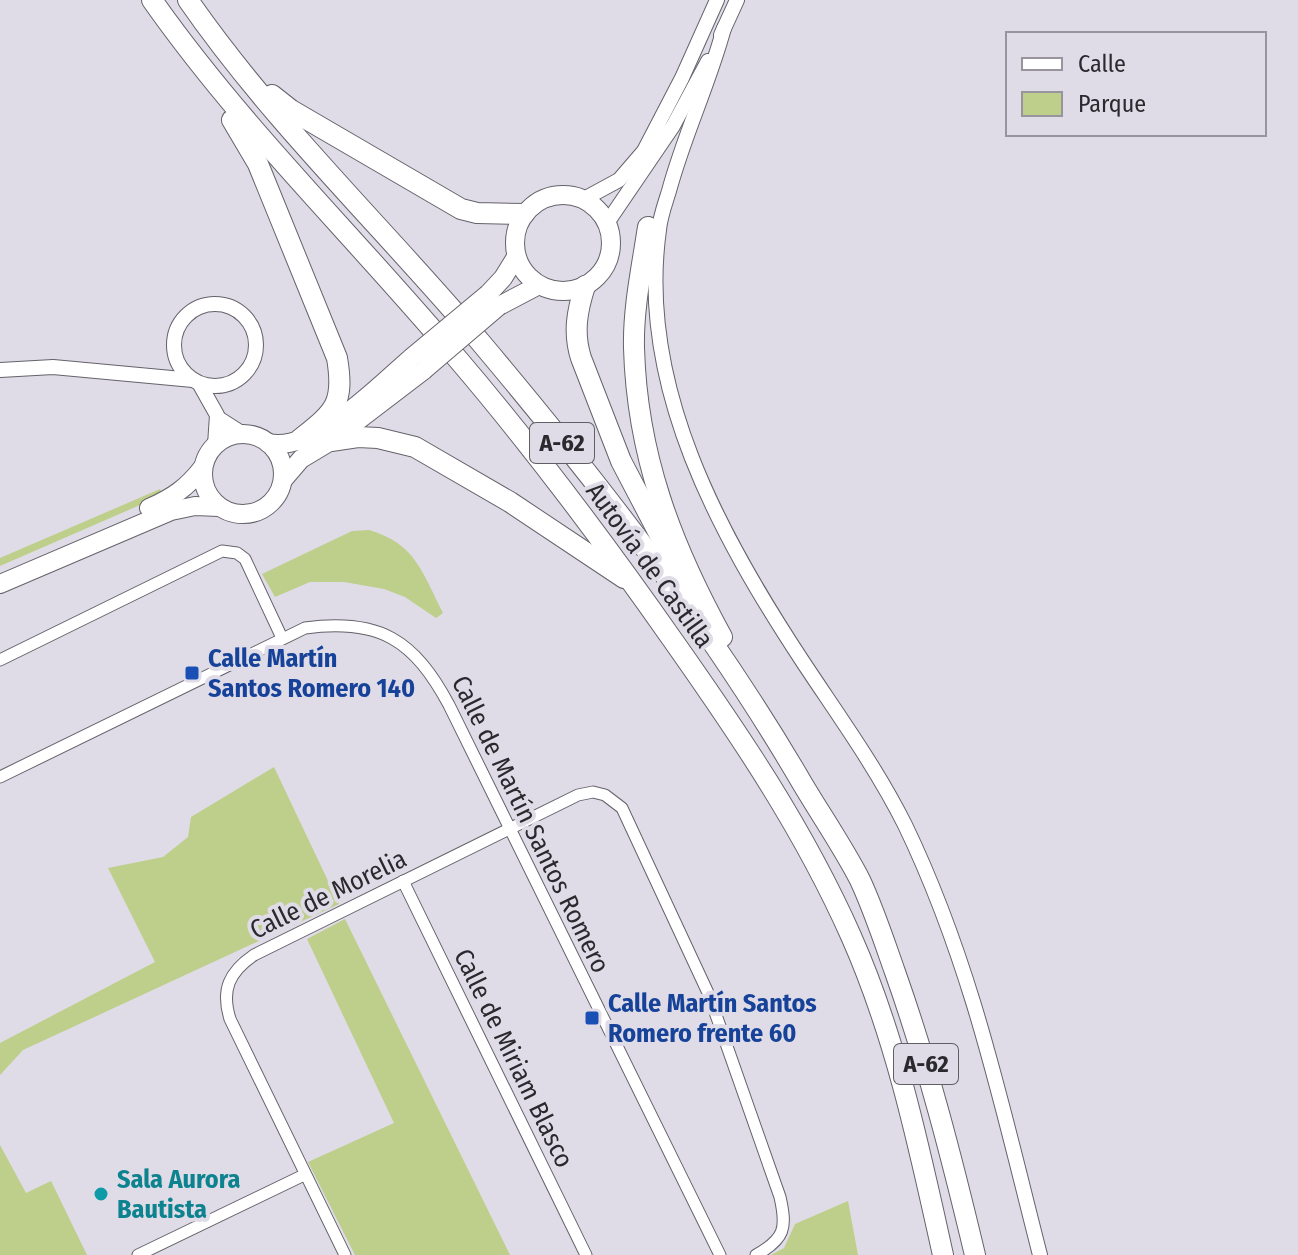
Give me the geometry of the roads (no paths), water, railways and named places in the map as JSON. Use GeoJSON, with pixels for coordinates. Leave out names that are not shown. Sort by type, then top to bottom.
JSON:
{"type":"FeatureCollection","features":[{"type":"Feature","properties":{"kind":"highway","name":"Autovía de Castilla"},"geometry":{"type":"LineString","coordinates":[[152,0],[188,51],[250,127],[456,356],[609,548],[751,751],[807,845],[852,938],[904,1090],[943,1255]]}},
{"type":"Feature","properties":{"kind":"highway","name":"Autovía de Castilla"},"geometry":{"type":"LineString","coordinates":[[188,0],[277,115],[481,343],[583,469],[725,662],[776,738],[859,879],[887,950],[934,1089],[975,1255]]}},
{"type":"Feature","properties":{"kind":"highway"},"geometry":{"type":"LineString","coordinates":[[215,38],[291,110],[432,194],[461,209],[477,213],[524,214]]}},
{"type":"Feature","properties":{"kind":"highway"},"geometry":{"type":"LineString","coordinates":[[188,51],[258,164],[337,358],[341,384],[338,400],[318,424],[299,440]]}},
{"type":"Feature","properties":{"kind":"highway"},"geometry":{"type":"LineString","coordinates":[[558,195],[584,199],[601,213],[607,223],[611,237],[605,265],[597,277],[585,286],[562,291],[539,285],[521,268],[516,257],[514,242],[517,227],[524,214],[545,198],[558,195]]}},
{"type":"Feature","properties":{"kind":"highway"},"geometry":{"type":"LineString","coordinates":[[648,227],[637,294],[634,347],[640,420],[653,483],[675,543],[699,596],[731,652]]}},
{"type":"Feature","properties":{"kind":"highway"},"geometry":{"type":"LineString","coordinates":[[493,300],[516,257]]}},
{"type":"Feature","properties":{"kind":"highway"},"geometry":{"type":"LineString","coordinates":[[0,584],[171,511],[195,506],[219,507],[241,515],[264,509],[301,459],[331,441],[493,300],[539,285]]}},
{"type":"Feature","properties":{"kind":"highway"},"geometry":{"type":"LineString","coordinates":[[585,286],[576,323],[576,345],[621,461],[691,595],[788,735],[834,816],[859,879]]}},
{"type":"Feature","properties":{"kind":"highway"},"geometry":{"type":"LineString","coordinates":[[0,573],[176,496],[187,487],[203,467],[207,455],[223,439],[243,434],[285,445],[299,440],[352,409],[417,364]]}},
{"type":"Feature","properties":{"kind":"highway"},"geometry":{"type":"LineString","coordinates":[[331,441],[378,438],[415,447],[510,502],[634,584]]}},
{"type":"Feature","properties":{"kind":"highway"},"geometry":{"type":"LineString","coordinates":[[268,443],[280,459],[283,480]]}},
{"type":"Feature","properties":{"kind":"highway"},"geometry":{"type":"LineString","coordinates":[[203,467],[205,490],[219,507]]}},
{"type":"Feature","properties":{"kind":"street"},"geometry":{"type":"LineString","coordinates":[[584,199],[619,180],[644,151],[682,78],[717,0]]}},
{"type":"Feature","properties":{"kind":"street"},"geometry":{"type":"LineString","coordinates":[[607,223],[673,126],[737,0]]}},
{"type":"Feature","properties":{"kind":"street"},"geometry":{"type":"LineString","coordinates":[[724,28],[711,75],[681,148],[659,228],[657,323],[678,422],[708,493],[756,585],[880,779],[931,883],[974,1000],[1040,1255]]}},
{"type":"Feature","properties":{"kind":"street"},"geometry":{"type":"LineString","coordinates":[[648,227],[673,149],[706,64]]}},
{"type":"Feature","properties":{"kind":"street"},"geometry":{"type":"LineString","coordinates":[[0,370],[53,367],[196,381],[212,386],[226,385],[247,372],[255,357],[255,332],[241,312],[218,303],[194,309],[178,327],[174,351],[165,365],[150,376]]}},
{"type":"Feature","properties":{"kind":"street"},"geometry":{"type":"LineString","coordinates":[[174,351],[179,365],[196,381],[217,414],[243,434]]}},
{"type":"Feature","properties":{"kind":"street"},"geometry":{"type":"LineString","coordinates":[[215,445],[217,414],[226,385]]}},
{"type":"Feature","properties":{"kind":"street"},"geometry":{"type":"LineString","coordinates":[[0,660],[222,551],[237,553],[245,559],[282,638]]}},
{"type":"Feature","properties":{"kind":"street","name":"Calle de Martín Santos Romero"},"geometry":{"type":"LineString","coordinates":[[0,777],[305,628],[353,625],[394,639],[417,656],[432,673],[449,705],[720,1255]]}},
{"type":"Feature","properties":{"kind":"street","name":"Calle de Morelia"},"geometry":{"type":"LineString","coordinates":[[345,1255],[230,1019],[225,994],[228,983],[240,964],[254,955],[578,795],[593,792],[605,795],[622,808],[709,995],[780,1197],[785,1220],[780,1236],[772,1246],[756,1255]]}},
{"type":"Feature","properties":{"kind":"street","name":"Calle de Miriam Blasco"},"geometry":{"type":"LineString","coordinates":[[403,881],[586,1255]]}},
{"type":"Feature","properties":{"kind":"street"},"geometry":{"type":"LineString","coordinates":[[138,1255],[304,1175]]}},
{"type":"Feature","properties":{"kind":"place","name":"Calle Martín Santos Romero 140"},"geometry":{"type":"Point","coordinates":[192,673]}},
{"type":"Feature","properties":{"kind":"place","name":"Calle Martín Santos Romero frente 60"},"geometry":{"type":"Point","coordinates":[592,1018]}},
{"type":"Feature","properties":{"kind":"place","name":"Sala Aurora Bautista"},"geometry":{"type":"Point","coordinates":[101,1194]}}]}
